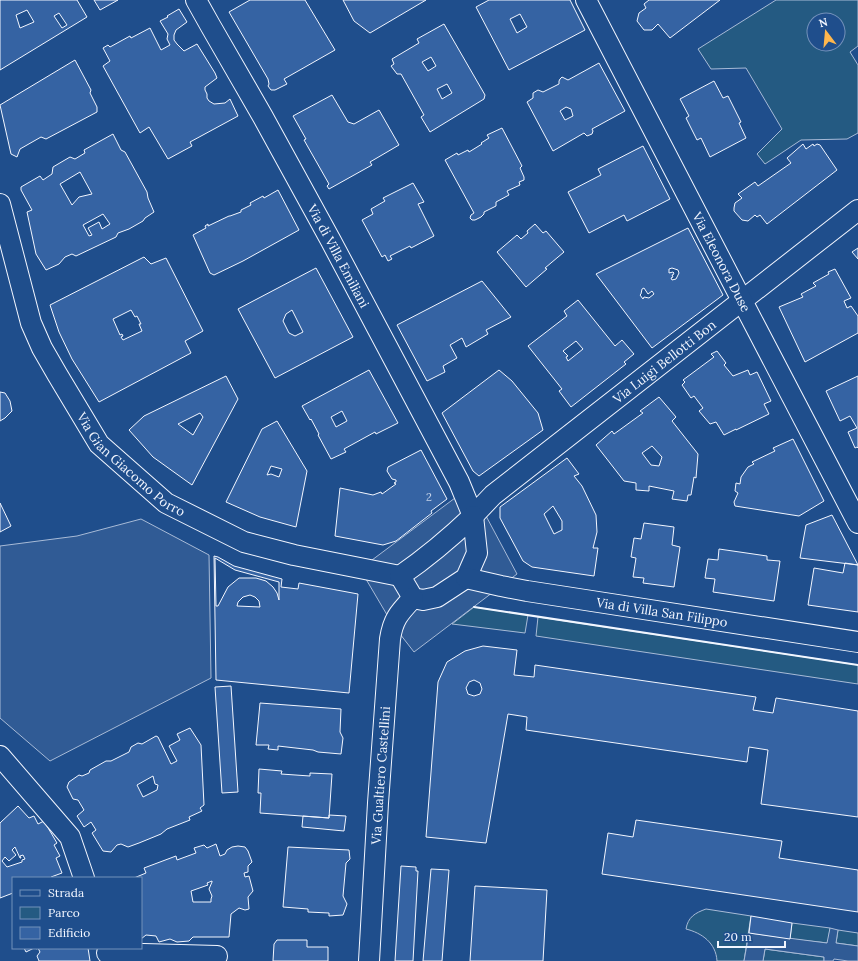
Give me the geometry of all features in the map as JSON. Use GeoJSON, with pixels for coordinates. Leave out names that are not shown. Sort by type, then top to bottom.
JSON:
{"type":"FeatureCollection","features":[{"type":"Feature","properties":{"kind":"street","name":"Via Eleonora Duse"},"geometry":{"type":"LineString","coordinates":[[587,0],[858,523]]}},
{"type":"Feature","properties":{"kind":"street","name":"Via di Villa Emiliani"},"geometry":{"type":"LineString","coordinates":[[200,1],[210,25],[332,241],[459,482],[473,516],[477,553],[466,578]]}},
{"type":"Feature","properties":{"kind":"street","name":"Via Gian Giacomo Porro"},"geometry":{"type":"LineString","coordinates":[[0,204],[31,323],[42,348],[99,444],[166,503],[244,542],[294,555],[400,576]]}},
{"type":"Feature","properties":{"kind":"street","name":"Via Luigi Bellotti Bon"},"geometry":{"type":"LineString","coordinates":[[400,576],[458,531],[493,495],[858,210]]}},
{"type":"Feature","properties":{"kind":"street"},"geometry":{"type":"LineString","coordinates":[[400,576],[413,598],[423,600],[437,597],[466,578]]}},
{"type":"Feature","properties":{"kind":"street","name":"Via di Villa San Filippo"},"geometry":{"type":"LineString","coordinates":[[466,578],[527,591],[858,642]]}},
{"type":"Feature","properties":{"kind":"street","name":"Via Gualtiero Castellini"},"geometry":{"type":"LineString","coordinates":[[369,961],[389,645],[391,632],[398,614],[413,598]]}},
{"type":"Feature","properties":{"kind":"street"},"geometry":{"type":"LineString","coordinates":[[0,756],[70,837],[84,877]]}},
{"type":"Feature","properties":{"kind":"street"},"geometry":{"type":"LineString","coordinates":[[107,954],[217,956]]}},
{"type":"Feature","properties":{"kind":"green space"},"geometry":{"type":"Polygon","coordinates":[[[776,0],[858,0],[858,46],[850,52],[858,65],[858,133],[847,139],[801,140],[765,164],[757,154],[782,129],[746,68],[711,69],[698,49],[776,0]]]}},
{"type":"Feature","properties":{"kind":"green space"},"geometry":{"type":"Polygon","coordinates":[[[474,607],[528,615],[525,633],[452,624],[474,607]]]}},
{"type":"Feature","properties":{"kind":"green space"},"geometry":{"type":"Polygon","coordinates":[[[538,617],[858,665],[858,684],[536,636],[538,617]]]}},
{"type":"Feature","properties":{"kind":"green space"},"geometry":{"type":"Polygon","coordinates":[[[706,909],[751,916],[744,961],[717,961],[711,944],[703,936],[686,929],[690,918],[706,909]]]}},
{"type":"Feature","properties":{"kind":"green space"},"geometry":{"type":"Polygon","coordinates":[[[792,923],[830,928],[828,943],[790,939],[792,923]]]}},
{"type":"Feature","properties":{"kind":"green space"},"geometry":{"type":"Polygon","coordinates":[[[838,930],[858,933],[858,946],[836,943],[838,930]]]}},
{"type":"Feature","properties":{"kind":"green space"},"geometry":{"type":"Polygon","coordinates":[[[765,949],[824,957],[824,961],[763,961],[765,949]]]}},
{"type":"Feature","properties":{"kind":"shaded area"},"geometry":{"type":"Polygon","coordinates":[[[470,486],[517,574],[414,652],[393,625],[360,569],[470,486]]]}},
{"type":"Feature","properties":{"kind":"shaded area"},"geometry":{"type":"Polygon","coordinates":[[[141,519],[209,555],[211,678],[50,761],[0,718],[0,546],[77,536],[141,519]]]}},
{"type":"Feature","properties":{"kind":"shaded area"},"geometry":{"type":"Polygon","coordinates":[[[830,928],[838,930],[836,943],[858,946],[858,961],[834,959],[833,961],[824,961],[824,957],[765,949],[763,961],[744,961],[749,933],[827,943],[830,928]]]}},
{"type":"Feature","properties":{"kind":"building"},"geometry":{"type":"Polygon","coordinates":[[[0,0],[77,0],[87,17],[0,70],[0,0]],[[27,10],[16,15],[20,28],[34,22],[27,10]],[[59,13],[54,16],[62,28],[67,25],[59,13]]]}},
{"type":"Feature","properties":{"kind":"building"},"geometry":{"type":"Polygon","coordinates":[[[94,0],[118,0],[100,10],[94,0]]]}},
{"type":"Feature","properties":{"kind":"building"},"geometry":{"type":"Polygon","coordinates":[[[250,0],[305,0],[335,50],[284,79],[287,84],[275,90],[271,90],[268,86],[268,79],[229,12],[250,0]]]}},
{"type":"Feature","properties":{"kind":"building"},"geometry":{"type":"Polygon","coordinates":[[[343,0],[426,0],[370,33],[354,21],[343,0]]]}},
{"type":"Feature","properties":{"kind":"building"},"geometry":{"type":"Polygon","coordinates":[[[489,0],[570,0],[585,30],[509,70],[476,7],[489,0]],[[520,14],[510,19],[517,33],[527,27],[520,14]]]}},
{"type":"Feature","properties":{"kind":"building"},"geometry":{"type":"Polygon","coordinates":[[[649,0],[720,0],[670,38],[658,24],[652,30],[644,30],[637,21],[639,13],[646,8],[644,4],[649,0]]]}},
{"type":"Feature","properties":{"kind":"building"},"geometry":{"type":"Polygon","coordinates":[[[179,9],[187,22],[176,30],[174,40],[184,51],[197,44],[217,78],[205,87],[207,98],[214,104],[225,103],[230,99],[238,116],[190,142],[192,146],[168,159],[149,127],[140,133],[103,66],[110,61],[103,48],[108,45],[110,47],[130,36],[131,38],[150,28],[161,50],[170,45],[167,39],[168,34],[160,21],[179,9]]]}},
{"type":"Feature","properties":{"kind":"building"},"geometry":{"type":"Polygon","coordinates":[[[444,24],[485,95],[484,99],[430,132],[421,117],[424,115],[401,74],[397,74],[391,66],[394,64],[392,59],[419,43],[417,39],[444,24]],[[431,57],[422,62],[428,71],[436,66],[431,57]],[[447,84],[437,89],[442,99],[452,93],[447,84]]]}},
{"type":"Feature","properties":{"kind":"building"},"geometry":{"type":"Polygon","coordinates":[[[75,60],[91,90],[90,93],[97,107],[97,112],[46,139],[41,137],[20,149],[17,157],[11,154],[0,105],[75,60]]]}},
{"type":"Feature","properties":{"kind":"building"},"geometry":{"type":"Polygon","coordinates":[[[599,63],[625,111],[592,129],[592,134],[587,136],[584,133],[553,151],[527,102],[533,98],[533,93],[538,90],[543,92],[559,84],[562,77],[568,80],[599,63]],[[566,107],[560,111],[565,120],[573,116],[571,109],[566,107]]]}},
{"type":"Feature","properties":{"kind":"building"},"geometry":{"type":"Polygon","coordinates":[[[714,81],[723,98],[728,96],[741,122],[739,123],[746,138],[710,157],[701,138],[697,140],[686,118],[689,116],[680,99],[714,81]]]}},
{"type":"Feature","properties":{"kind":"building"},"geometry":{"type":"Polygon","coordinates":[[[332,95],[348,122],[354,124],[379,110],[399,145],[370,162],[372,165],[329,189],[327,186],[329,184],[304,140],[306,139],[293,116],[332,95]]]}},
{"type":"Feature","properties":{"kind":"building"},"geometry":{"type":"Polygon","coordinates":[[[502,128],[522,166],[520,168],[524,180],[519,182],[520,185],[507,191],[509,195],[496,202],[496,206],[484,212],[481,217],[472,220],[470,218],[474,213],[445,160],[457,153],[458,155],[468,150],[469,152],[489,138],[487,135],[502,128]]]}},
{"type":"Feature","properties":{"kind":"building"},"geometry":{"type":"Polygon","coordinates":[[[113,134],[121,150],[125,152],[147,192],[154,212],[143,221],[118,233],[116,237],[76,256],[72,254],[65,257],[59,264],[46,270],[36,254],[27,212],[32,210],[21,190],[21,187],[40,176],[43,180],[52,174],[53,167],[70,157],[75,159],[85,153],[84,150],[113,134]],[[80,172],[60,184],[72,205],[79,197],[92,194],[80,172]],[[103,214],[83,225],[89,236],[92,235],[88,228],[99,222],[102,229],[110,224],[103,214]]]}},
{"type":"Feature","properties":{"kind":"building"},"geometry":{"type":"Polygon","coordinates":[[[803,144],[806,149],[813,144],[814,146],[817,144],[820,145],[837,170],[767,224],[760,215],[757,217],[755,215],[748,221],[742,220],[734,211],[735,203],[742,198],[738,194],[755,182],[758,186],[791,163],[787,158],[803,144]]]}},
{"type":"Feature","properties":{"kind":"building"},"geometry":{"type":"Polygon","coordinates":[[[643,146],[670,199],[627,221],[624,215],[589,233],[568,192],[601,175],[598,169],[643,146]]]}},
{"type":"Feature","properties":{"kind":"building"},"geometry":{"type":"Polygon","coordinates":[[[413,183],[424,202],[418,204],[434,236],[411,248],[410,246],[390,256],[392,259],[388,261],[385,255],[382,257],[362,220],[373,214],[371,209],[385,201],[383,198],[413,183]]]}},
{"type":"Feature","properties":{"kind":"building"},"geometry":{"type":"Polygon","coordinates":[[[278,190],[299,230],[243,261],[214,275],[210,273],[193,235],[206,228],[205,226],[208,224],[208,226],[241,212],[241,210],[251,205],[250,203],[263,196],[264,198],[278,190]]]}},
{"type":"Feature","properties":{"kind":"building"},"geometry":{"type":"Polygon","coordinates":[[[535,224],[543,233],[546,231],[564,252],[526,287],[497,252],[517,235],[521,239],[535,224]]]}},
{"type":"Feature","properties":{"kind":"building"},"geometry":{"type":"Polygon","coordinates":[[[688,228],[723,295],[652,348],[596,274],[688,228]],[[672,268],[669,269],[669,273],[674,273],[672,275],[673,277],[671,278],[672,280],[676,279],[679,273],[678,270],[672,268]],[[644,288],[642,289],[640,295],[643,299],[644,297],[649,298],[654,294],[652,291],[648,294],[644,288]]]}},
{"type":"Feature","properties":{"kind":"building"},"geometry":{"type":"Polygon","coordinates":[[[858,248],[858,259],[852,252],[858,248]]]}},
{"type":"Feature","properties":{"kind":"building"},"geometry":{"type":"Polygon","coordinates":[[[144,257],[151,264],[166,258],[203,331],[185,341],[191,353],[99,402],[72,359],[59,332],[50,305],[144,257]],[[131,310],[113,319],[120,335],[122,334],[123,336],[121,337],[123,340],[142,331],[139,324],[141,324],[137,316],[135,317],[131,310]]]}},
{"type":"Feature","properties":{"kind":"building"},"geometry":{"type":"Polygon","coordinates":[[[316,268],[353,337],[275,378],[238,309],[316,268]],[[292,310],[286,314],[283,321],[289,333],[295,336],[303,332],[292,310]]]}},
{"type":"Feature","properties":{"kind":"building"},"geometry":{"type":"Polygon","coordinates":[[[835,269],[851,298],[844,301],[847,308],[851,306],[858,316],[858,333],[805,362],[779,307],[803,297],[801,294],[816,286],[813,283],[829,274],[828,272],[835,269]]]}},
{"type":"Feature","properties":{"kind":"building"},"geometry":{"type":"Polygon","coordinates":[[[482,281],[511,317],[486,330],[488,334],[466,347],[462,338],[450,345],[457,358],[443,366],[445,372],[427,381],[397,325],[482,281]]]}},
{"type":"Feature","properties":{"kind":"building"},"geometry":{"type":"Polygon","coordinates":[[[578,300],[615,346],[622,340],[634,354],[624,362],[626,364],[571,407],[559,391],[562,389],[528,346],[567,316],[564,311],[578,300]],[[576,341],[563,351],[568,356],[566,357],[568,361],[583,349],[576,341]]]}},
{"type":"Feature","properties":{"kind":"building"},"geometry":{"type":"Polygon","coordinates":[[[717,351],[726,363],[724,365],[733,376],[748,370],[750,375],[757,372],[771,401],[764,404],[769,414],[724,435],[716,422],[710,424],[699,411],[703,408],[694,396],[691,398],[682,385],[685,382],[683,380],[714,357],[711,354],[717,351]]]}},
{"type":"Feature","properties":{"kind":"building"},"geometry":{"type":"Polygon","coordinates":[[[369,370],[398,423],[376,434],[375,432],[344,449],[346,452],[331,459],[311,419],[310,420],[302,406],[369,370]],[[342,411],[331,417],[336,427],[347,421],[342,411]]]}},
{"type":"Feature","properties":{"kind":"building"},"geometry":{"type":"Polygon","coordinates":[[[499,370],[512,381],[538,413],[543,430],[479,476],[473,471],[442,413],[499,370]]]}},
{"type":"Feature","properties":{"kind":"building"},"geometry":{"type":"Polygon","coordinates":[[[226,376],[238,399],[192,485],[153,457],[129,430],[144,416],[226,376]],[[200,413],[178,424],[193,435],[203,417],[200,413]]]}},
{"type":"Feature","properties":{"kind":"building"},"geometry":{"type":"Polygon","coordinates":[[[858,376],[858,448],[855,448],[848,432],[857,428],[850,416],[840,421],[826,391],[858,376]]]}},
{"type":"Feature","properties":{"kind":"building"},"geometry":{"type":"Polygon","coordinates":[[[0,392],[5,393],[10,401],[12,411],[0,421],[0,392]]]}},
{"type":"Feature","properties":{"kind":"building"},"geometry":{"type":"Polygon","coordinates":[[[659,397],[676,417],[672,421],[698,454],[696,478],[694,477],[691,495],[688,495],[687,501],[672,499],[674,491],[649,486],[649,491],[636,490],[636,483],[624,481],[596,445],[612,431],[614,434],[643,413],[640,411],[659,397]],[[652,446],[642,453],[651,465],[659,466],[662,457],[652,446]]]}},
{"type":"Feature","properties":{"kind":"building"},"geometry":{"type":"Polygon","coordinates":[[[277,421],[307,471],[296,527],[260,517],[226,502],[262,429],[277,421]],[[271,466],[267,475],[271,474],[279,477],[282,469],[271,466]]]}},
{"type":"Feature","properties":{"kind":"building"},"geometry":{"type":"Polygon","coordinates":[[[793,439],[824,501],[799,516],[735,506],[734,502],[738,493],[735,491],[736,483],[740,484],[741,477],[748,467],[754,464],[752,462],[775,451],[773,448],[793,439]]]}},
{"type":"Feature","properties":{"kind":"building"},"geometry":{"type":"Polygon","coordinates":[[[421,450],[447,499],[431,511],[432,513],[396,541],[383,545],[335,536],[340,488],[373,495],[381,492],[382,494],[396,484],[394,483],[396,480],[392,479],[387,471],[388,467],[421,450]]]}},
{"type":"Feature","properties":{"kind":"building"},"geometry":{"type":"Polygon","coordinates":[[[567,458],[579,474],[574,476],[582,486],[596,515],[597,532],[593,548],[598,548],[594,576],[532,567],[523,561],[500,518],[500,507],[567,458]],[[553,506],[544,514],[554,534],[562,530],[562,521],[553,506]]]}},
{"type":"Feature","properties":{"kind":"building"},"geometry":{"type":"Polygon","coordinates":[[[0,503],[11,526],[0,532],[0,503]]]}},
{"type":"Feature","properties":{"kind":"building"},"geometry":{"type":"Polygon","coordinates":[[[832,515],[858,565],[800,558],[806,525],[832,515]]]}},
{"type":"Feature","properties":{"kind":"building"},"geometry":{"type":"Polygon","coordinates":[[[644,523],[674,527],[672,545],[680,547],[674,587],[643,583],[644,578],[633,577],[636,558],[631,557],[634,538],[641,539],[644,523]]]}},
{"type":"Feature","properties":{"kind":"building"},"geometry":{"type":"Polygon","coordinates":[[[719,549],[767,556],[767,560],[780,561],[774,601],[713,592],[715,579],[705,578],[708,559],[718,560],[719,549]]]}},
{"type":"Feature","properties":{"kind":"building"},"geometry":{"type":"Polygon","coordinates":[[[214,556],[234,566],[282,579],[281,587],[298,589],[299,583],[358,594],[349,693],[216,680],[214,556]],[[215,558],[216,606],[218,606],[228,587],[239,578],[256,578],[266,581],[273,587],[279,600],[279,582],[235,570],[215,558]],[[250,595],[243,597],[238,602],[237,606],[260,607],[259,601],[250,595]]]}},
{"type":"Feature","properties":{"kind":"building"},"geometry":{"type":"Polygon","coordinates":[[[845,563],[858,565],[858,612],[808,605],[814,568],[843,573],[845,563]]]}},
{"type":"Feature","properties":{"kind":"building"},"geometry":{"type":"Polygon","coordinates":[[[483,646],[517,650],[514,675],[534,677],[535,665],[756,697],[753,710],[773,713],[776,698],[858,711],[858,817],[761,804],[768,750],[749,747],[747,762],[526,730],[527,717],[508,714],[486,843],[426,837],[438,682],[447,662],[465,651],[483,646]],[[474,680],[469,682],[466,688],[468,694],[474,696],[480,694],[482,689],[480,683],[474,680]]]}},
{"type":"Feature","properties":{"kind":"building"},"geometry":{"type":"Polygon","coordinates":[[[231,686],[238,792],[222,793],[215,687],[231,686]]]}},
{"type":"Feature","properties":{"kind":"building"},"geometry":{"type":"Polygon","coordinates":[[[260,703],[341,709],[340,732],[343,738],[341,754],[278,746],[278,750],[268,749],[269,745],[256,745],[260,703]]]}},
{"type":"Feature","properties":{"kind":"building"},"geometry":{"type":"Polygon","coordinates":[[[190,728],[201,745],[204,805],[200,808],[202,811],[189,817],[190,820],[167,829],[161,834],[139,843],[128,847],[121,844],[117,845],[111,852],[103,851],[92,833],[96,830],[91,822],[84,827],[77,816],[84,810],[78,800],[73,799],[67,787],[69,782],[79,775],[82,776],[89,773],[90,770],[106,761],[111,761],[129,752],[131,747],[138,743],[142,744],[156,736],[158,737],[171,764],[177,761],[169,746],[180,740],[177,734],[190,728]],[[153,776],[137,785],[143,797],[157,790],[158,785],[155,784],[153,776]]]}},
{"type":"Feature","properties":{"kind":"building"},"geometry":{"type":"Polygon","coordinates":[[[259,769],[282,771],[281,774],[310,776],[310,773],[332,774],[329,818],[260,813],[261,793],[258,793],[259,769]]]}},
{"type":"Feature","properties":{"kind":"building"},"geometry":{"type":"Polygon","coordinates":[[[18,806],[29,818],[34,816],[38,824],[44,821],[57,843],[54,845],[60,856],[56,858],[62,873],[51,877],[12,877],[12,893],[0,898],[0,823],[18,806]],[[15,847],[12,850],[16,855],[9,861],[5,857],[2,861],[7,867],[22,862],[22,860],[25,859],[23,855],[20,856],[21,858],[15,847]]]}},
{"type":"Feature","properties":{"kind":"building"},"geometry":{"type":"Polygon","coordinates":[[[329,815],[346,816],[344,831],[302,827],[303,816],[329,818],[329,815]]]}},
{"type":"Feature","properties":{"kind":"building"},"geometry":{"type":"Polygon","coordinates":[[[636,820],[782,841],[779,858],[858,870],[858,912],[602,874],[608,833],[633,837],[636,820]]]}},
{"type":"Feature","properties":{"kind":"building"},"geometry":{"type":"Polygon","coordinates":[[[216,844],[220,856],[225,854],[227,850],[232,847],[245,847],[248,851],[252,862],[248,866],[248,872],[244,873],[245,877],[249,876],[253,891],[248,897],[249,909],[245,910],[239,908],[231,914],[229,937],[193,937],[189,941],[177,942],[170,939],[159,942],[156,936],[146,935],[142,938],[142,877],[136,877],[146,873],[144,868],[176,856],[177,860],[196,853],[194,848],[204,845],[207,848],[216,844]],[[212,881],[207,883],[208,885],[191,891],[193,902],[211,902],[212,896],[209,889],[212,881]]]}},
{"type":"Feature","properties":{"kind":"building"},"geometry":{"type":"Polygon","coordinates":[[[288,847],[349,850],[350,859],[346,863],[343,896],[347,904],[343,915],[329,916],[329,913],[308,912],[308,909],[283,907],[288,847]]]}},
{"type":"Feature","properties":{"kind":"building"},"geometry":{"type":"Polygon","coordinates":[[[401,866],[416,867],[416,871],[418,871],[413,961],[395,961],[401,866]]]}},
{"type":"Feature","properties":{"kind":"building"},"geometry":{"type":"Polygon","coordinates":[[[431,869],[449,870],[442,961],[423,961],[431,869]]]}},
{"type":"Feature","properties":{"kind":"building"},"geometry":{"type":"Polygon","coordinates":[[[475,886],[547,890],[543,961],[470,961],[475,886]]]}},
{"type":"Feature","properties":{"kind":"building"},"geometry":{"type":"Polygon","coordinates":[[[751,916],[792,923],[790,939],[749,933],[751,916]]]}},
{"type":"Feature","properties":{"kind":"building"},"geometry":{"type":"Polygon","coordinates":[[[277,940],[307,940],[307,947],[328,947],[328,961],[273,961],[274,944],[277,940]]]}},
{"type":"Feature","properties":{"kind":"building"},"geometry":{"type":"Polygon","coordinates":[[[24,949],[32,949],[26,952],[24,949]]]}},
{"type":"Feature","properties":{"kind":"building"},"geometry":{"type":"Polygon","coordinates":[[[38,949],[88,949],[90,961],[39,961],[37,956],[40,952],[38,949]]]}},
{"type":"Feature","properties":{"kind":"wall"},"geometry":{"type":"LineString","coordinates":[[474,607],[858,665]]}}]}
